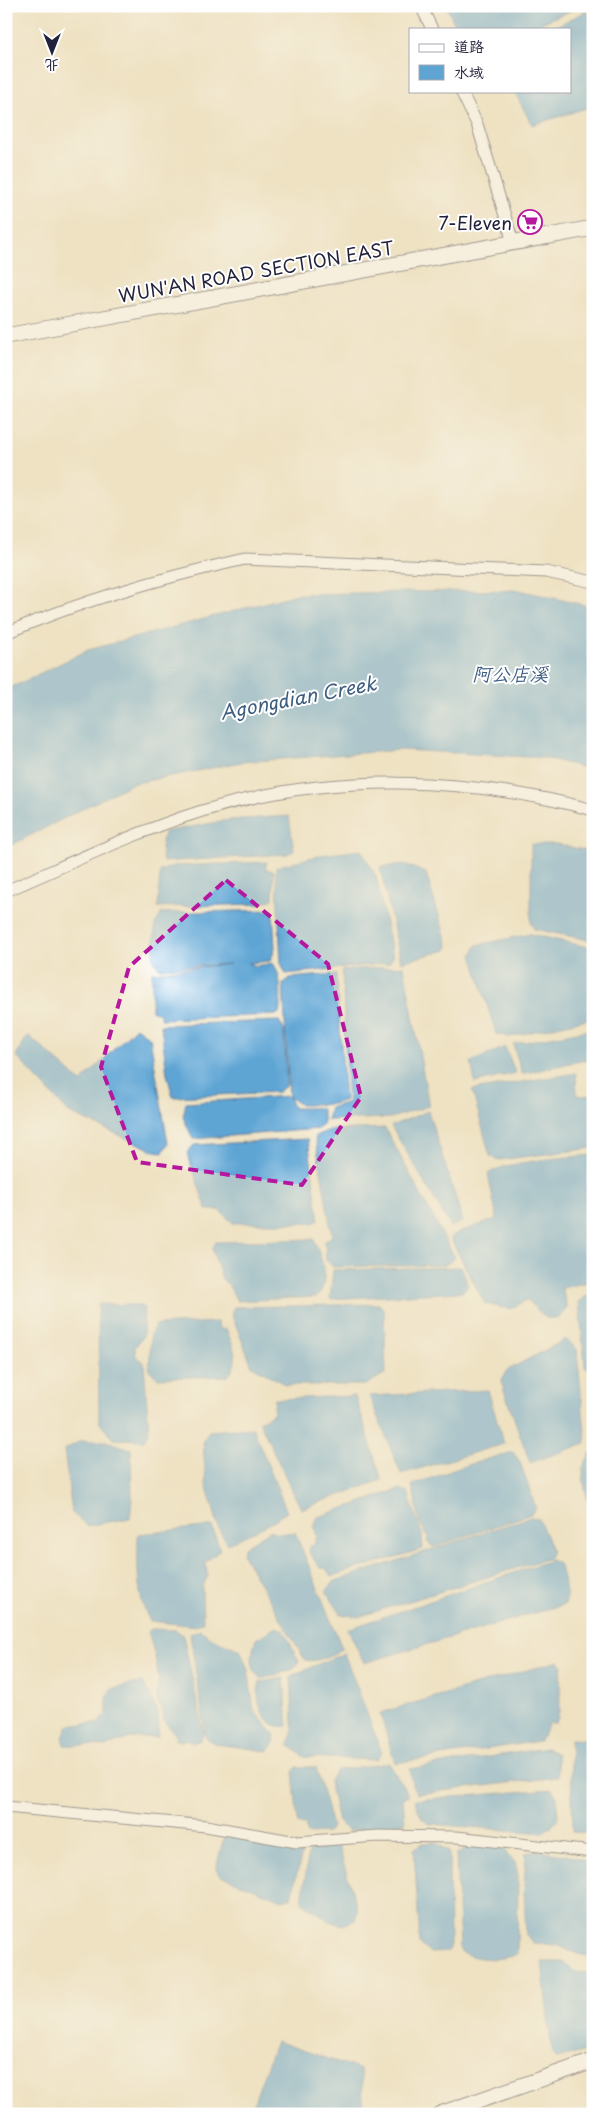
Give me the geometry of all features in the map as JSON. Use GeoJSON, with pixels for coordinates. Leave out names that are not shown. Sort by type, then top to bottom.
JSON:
{"type":"FeatureCollection","features":[{"type":"Feature","properties":{"kind":"street"},"geometry":{"type":"LineString","coordinates":[[421,6],[432,28]]}},
{"type":"Feature","properties":{"kind":"street"},"geometry":{"type":"LineString","coordinates":[[461,92],[477,124],[513,242]]}},
{"type":"Feature","properties":{"kind":"street","name":"WUN'AN ROAD SECTION EAST"},"geometry":{"type":"LineString","coordinates":[[6,336],[593,228]]}},
{"type":"Feature","properties":{"kind":"street"},"geometry":{"type":"LineString","coordinates":[[6,633],[59,610],[199,569],[245,559],[546,572],[593,582]]}},
{"type":"Feature","properties":{"kind":"street"},"geometry":{"type":"LineString","coordinates":[[6,891],[156,827],[203,810],[283,792],[396,782],[484,788],[593,810]]}},
{"type":"Feature","properties":{"kind":"street"},"geometry":{"type":"LineString","coordinates":[[6,1808],[206,1826],[297,1842],[378,1836],[457,1837],[593,1852]]}},
{"type":"Feature","properties":{"kind":"street"},"geometry":{"type":"LineString","coordinates":[[440,2114],[593,2061]]}},
{"type":"Feature","properties":{"kind":"highlighted area"},"geometry":{"type":"Polygon","coordinates":[[[226,880],[328,964],[361,1097],[302,1185],[137,1162],[101,1067],[129,967],[226,880]]]}},
{"type":"Feature","properties":{"kind":"water"},"geometry":{"type":"Polygon","coordinates":[[[446,6],[582,6],[529,28],[457,28],[446,6]]]}},
{"type":"Feature","properties":{"kind":"water"},"geometry":{"type":"Polygon","coordinates":[[[587,11],[593,21],[593,106],[532,125],[515,92],[572,92],[572,28],[552,28],[587,11]]]}},
{"type":"Feature","properties":{"kind":"water","name":"阿公店溪"},"geometry":{"type":"Polygon","coordinates":[[[519,590],[593,607],[593,770],[545,758],[401,750],[242,762],[131,784],[6,848],[6,690],[88,650],[297,594],[519,590]]]}},
{"type":"Feature","properties":{"kind":"water"},"geometry":{"type":"Polygon","coordinates":[[[289,816],[294,851],[287,854],[163,862],[161,847],[164,832],[228,820],[289,816]]]}},
{"type":"Feature","properties":{"kind":"water"},"geometry":{"type":"Polygon","coordinates":[[[531,844],[557,844],[593,852],[593,941],[534,929],[531,922],[531,844]]]}},
{"type":"Feature","properties":{"kind":"water"},"geometry":{"type":"Polygon","coordinates":[[[361,850],[376,876],[393,957],[389,963],[286,974],[281,963],[276,867],[320,855],[361,850]]]}},
{"type":"Feature","properties":{"kind":"water"},"geometry":{"type":"Polygon","coordinates":[[[267,862],[265,869],[274,871],[273,899],[260,904],[158,907],[160,871],[173,866],[267,862]]]}},
{"type":"Feature","properties":{"kind":"water"},"geometry":{"type":"Polygon","coordinates":[[[404,864],[426,873],[448,945],[447,950],[401,962],[380,867],[404,864]]]}},
{"type":"Feature","properties":{"kind":"water"},"geometry":{"type":"Polygon","coordinates":[[[273,910],[275,948],[270,961],[249,963],[256,966],[273,963],[278,974],[281,993],[280,1012],[276,1015],[161,1019],[159,1012],[152,1011],[152,972],[230,964],[159,968],[153,959],[155,924],[162,913],[273,910]]]}},
{"type":"Feature","properties":{"kind":"water"},"geometry":{"type":"Polygon","coordinates":[[[530,934],[593,948],[593,1018],[509,1037],[496,1034],[472,955],[477,945],[530,934]]]}},
{"type":"Feature","properties":{"kind":"water"},"geometry":{"type":"Polygon","coordinates":[[[404,966],[429,1106],[391,1118],[327,1120],[330,1108],[348,1102],[342,970],[404,966]]]}},
{"type":"Feature","properties":{"kind":"water"},"geometry":{"type":"Polygon","coordinates":[[[336,974],[345,1100],[333,1104],[301,1105],[289,1097],[293,1108],[321,1108],[323,1119],[318,1129],[193,1139],[183,1117],[186,1103],[289,1096],[283,984],[290,978],[336,974]]]}},
{"type":"Feature","properties":{"kind":"water"},"geometry":{"type":"Polygon","coordinates":[[[279,1021],[284,1030],[287,1085],[278,1092],[173,1097],[167,1074],[161,1025],[279,1021]]]}},
{"type":"Feature","properties":{"kind":"water"},"geometry":{"type":"Polygon","coordinates":[[[136,1027],[150,1038],[168,1144],[163,1152],[155,1151],[69,1113],[16,1056],[28,1035],[81,1082],[136,1027]]]}},
{"type":"Feature","properties":{"kind":"water"},"geometry":{"type":"Polygon","coordinates":[[[593,1029],[593,1058],[522,1074],[513,1044],[593,1029]]]}},
{"type":"Feature","properties":{"kind":"water"},"geometry":{"type":"Polygon","coordinates":[[[505,1047],[516,1073],[475,1083],[471,1062],[505,1047]]]}},
{"type":"Feature","properties":{"kind":"water"},"geometry":{"type":"Polygon","coordinates":[[[576,1073],[577,1096],[593,1095],[593,1148],[499,1160],[490,1156],[472,1090],[576,1073]]]}},
{"type":"Feature","properties":{"kind":"water"},"geometry":{"type":"Polygon","coordinates":[[[428,1111],[463,1221],[451,1227],[391,1126],[428,1111]]]}},
{"type":"Feature","properties":{"kind":"water"},"geometry":{"type":"Polygon","coordinates":[[[385,1128],[455,1258],[445,1265],[333,1267],[326,1260],[325,1241],[332,1236],[315,1136],[330,1130],[385,1128]]]}},
{"type":"Feature","properties":{"kind":"water"},"geometry":{"type":"Polygon","coordinates":[[[308,1139],[319,1220],[313,1223],[233,1223],[219,1210],[207,1210],[187,1153],[194,1145],[308,1139]]]}},
{"type":"Feature","properties":{"kind":"water"},"geometry":{"type":"Polygon","coordinates":[[[593,1155],[593,1281],[562,1288],[567,1307],[559,1318],[546,1318],[527,1300],[510,1309],[485,1304],[450,1238],[459,1232],[497,1219],[488,1174],[522,1163],[593,1155]]]}},
{"type":"Feature","properties":{"kind":"water"},"geometry":{"type":"Polygon","coordinates":[[[314,1239],[322,1261],[324,1276],[321,1290],[317,1297],[237,1301],[229,1286],[222,1279],[212,1249],[216,1242],[314,1239]]]}},
{"type":"Feature","properties":{"kind":"water"},"geometry":{"type":"Polygon","coordinates":[[[462,1267],[468,1286],[462,1292],[330,1299],[333,1270],[462,1267]]]}},
{"type":"Feature","properties":{"kind":"water"},"geometry":{"type":"Polygon","coordinates":[[[590,1293],[593,1293],[593,1374],[585,1367],[579,1302],[590,1293]]]}},
{"type":"Feature","properties":{"kind":"water"},"geometry":{"type":"Polygon","coordinates":[[[98,1304],[139,1305],[144,1308],[143,1337],[135,1347],[136,1356],[144,1362],[149,1433],[144,1440],[113,1439],[99,1422],[98,1304]]]}},
{"type":"Feature","properties":{"kind":"water"},"geometry":{"type":"Polygon","coordinates":[[[379,1304],[384,1309],[386,1373],[366,1385],[286,1385],[252,1366],[231,1313],[234,1307],[379,1304]]]}},
{"type":"Feature","properties":{"kind":"water"},"geometry":{"type":"Polygon","coordinates":[[[217,1322],[220,1330],[226,1328],[233,1347],[234,1365],[228,1376],[157,1378],[149,1370],[151,1334],[155,1325],[217,1322]]]}},
{"type":"Feature","properties":{"kind":"water"},"geometry":{"type":"Polygon","coordinates":[[[566,1339],[577,1349],[586,1443],[530,1463],[501,1382],[506,1371],[566,1339]]]}},
{"type":"Feature","properties":{"kind":"water"},"geometry":{"type":"Polygon","coordinates":[[[488,1390],[504,1444],[401,1474],[369,1396],[488,1390]]]}},
{"type":"Feature","properties":{"kind":"water"},"geometry":{"type":"Polygon","coordinates":[[[355,1396],[382,1480],[301,1509],[259,1421],[273,1414],[275,1399],[355,1396]]]}},
{"type":"Feature","properties":{"kind":"water"},"geometry":{"type":"Polygon","coordinates":[[[253,1428],[287,1512],[267,1525],[228,1544],[220,1532],[206,1484],[203,1441],[209,1431],[253,1428]]]}},
{"type":"Feature","properties":{"kind":"water"},"geometry":{"type":"Polygon","coordinates":[[[80,1441],[106,1441],[131,1449],[132,1501],[130,1518],[87,1526],[72,1513],[64,1450],[80,1441]]]}},
{"type":"Feature","properties":{"kind":"water"},"geometry":{"type":"Polygon","coordinates":[[[513,1452],[520,1462],[536,1508],[531,1514],[433,1547],[427,1542],[428,1538],[420,1523],[412,1485],[470,1464],[513,1452]]]}},
{"type":"Feature","properties":{"kind":"water"},"geometry":{"type":"Polygon","coordinates":[[[591,1452],[593,1452],[593,1523],[583,1480],[583,1467],[591,1452]]]}},
{"type":"Feature","properties":{"kind":"water"},"geometry":{"type":"Polygon","coordinates":[[[400,1489],[408,1492],[422,1534],[423,1549],[332,1576],[325,1568],[320,1568],[309,1552],[309,1547],[313,1545],[317,1537],[314,1524],[318,1517],[400,1489]]]}},
{"type":"Feature","properties":{"kind":"water"},"geometry":{"type":"Polygon","coordinates":[[[531,1517],[539,1519],[552,1550],[549,1558],[358,1617],[341,1614],[326,1591],[335,1581],[531,1517]]]}},
{"type":"Feature","properties":{"kind":"water"},"geometry":{"type":"Polygon","coordinates":[[[212,1526],[220,1550],[205,1563],[208,1576],[202,1587],[203,1622],[196,1626],[150,1621],[145,1611],[140,1589],[138,1534],[212,1526]]]}},
{"type":"Feature","properties":{"kind":"water"},"geometry":{"type":"Polygon","coordinates":[[[271,1530],[278,1534],[295,1532],[342,1648],[330,1656],[310,1661],[305,1660],[242,1553],[244,1547],[271,1530]]]}},
{"type":"Feature","properties":{"kind":"water"},"geometry":{"type":"Polygon","coordinates":[[[551,1560],[560,1565],[567,1597],[565,1604],[364,1663],[348,1629],[551,1560]]]}},
{"type":"Feature","properties":{"kind":"water"},"geometry":{"type":"Polygon","coordinates":[[[276,1627],[284,1630],[299,1662],[292,1670],[261,1679],[254,1670],[252,1655],[254,1645],[256,1639],[276,1627]]]}},
{"type":"Feature","properties":{"kind":"water"},"geometry":{"type":"Polygon","coordinates":[[[152,1629],[176,1630],[183,1635],[204,1734],[201,1740],[192,1743],[187,1739],[184,1741],[175,1740],[176,1735],[163,1720],[163,1710],[157,1697],[157,1664],[148,1631],[152,1629]]]}},
{"type":"Feature","properties":{"kind":"water"},"geometry":{"type":"Polygon","coordinates":[[[200,1630],[214,1639],[240,1650],[248,1669],[254,1711],[275,1735],[274,1745],[267,1751],[215,1744],[206,1738],[190,1634],[200,1630]]]}},
{"type":"Feature","properties":{"kind":"water"},"geometry":{"type":"Polygon","coordinates":[[[344,1653],[382,1753],[376,1760],[304,1757],[289,1745],[293,1728],[291,1676],[344,1653]]]}},
{"type":"Feature","properties":{"kind":"water"},"geometry":{"type":"Polygon","coordinates":[[[558,1661],[562,1666],[558,1716],[556,1723],[549,1723],[540,1741],[395,1763],[380,1713],[558,1661]]]}},
{"type":"Feature","properties":{"kind":"water"},"geometry":{"type":"Polygon","coordinates":[[[284,1678],[288,1726],[280,1726],[275,1725],[266,1718],[260,1706],[258,1694],[260,1682],[284,1678]]]}},
{"type":"Feature","properties":{"kind":"water"},"geometry":{"type":"Polygon","coordinates":[[[142,1682],[156,1708],[158,1737],[131,1738],[107,1746],[64,1745],[63,1737],[68,1726],[99,1722],[107,1714],[107,1697],[111,1689],[142,1682]]]}},
{"type":"Feature","properties":{"kind":"water"},"geometry":{"type":"Polygon","coordinates":[[[570,1739],[593,1740],[593,1847],[590,1847],[587,1833],[573,1832],[570,1739]]]}},
{"type":"Feature","properties":{"kind":"water"},"geometry":{"type":"Polygon","coordinates":[[[547,1748],[557,1754],[558,1777],[417,1794],[412,1785],[410,1769],[547,1748]]]}},
{"type":"Feature","properties":{"kind":"water"},"geometry":{"type":"Polygon","coordinates":[[[389,1763],[409,1796],[403,1798],[405,1823],[348,1831],[338,1822],[329,1781],[337,1770],[389,1763]]]}},
{"type":"Feature","properties":{"kind":"water"},"geometry":{"type":"Polygon","coordinates":[[[297,1767],[316,1767],[332,1826],[327,1833],[308,1834],[305,1825],[298,1824],[293,1772],[297,1767]]]}},
{"type":"Feature","properties":{"kind":"water"},"geometry":{"type":"Polygon","coordinates":[[[552,1789],[557,1797],[558,1821],[542,1833],[430,1824],[422,1819],[414,1800],[552,1789]]]}},
{"type":"Feature","properties":{"kind":"water"},"geometry":{"type":"Polygon","coordinates":[[[225,1833],[296,1845],[302,1853],[291,1898],[282,1900],[221,1876],[216,1869],[225,1833]]]}},
{"type":"Feature","properties":{"kind":"water"},"geometry":{"type":"Polygon","coordinates":[[[436,1842],[449,1852],[450,1949],[447,1952],[430,1953],[420,1945],[414,1849],[423,1843],[436,1842]]]}},
{"type":"Feature","properties":{"kind":"water"},"geometry":{"type":"Polygon","coordinates":[[[465,1843],[505,1848],[508,1856],[515,1862],[518,1875],[517,1955],[488,1959],[473,1957],[460,1951],[456,1854],[463,1851],[465,1843]]]}},
{"type":"Feature","properties":{"kind":"water"},"geometry":{"type":"Polygon","coordinates":[[[338,1845],[358,1911],[355,1920],[343,1925],[330,1921],[302,1902],[309,1849],[338,1845]]]}},
{"type":"Feature","properties":{"kind":"water"},"geometry":{"type":"Polygon","coordinates":[[[537,1850],[573,1857],[592,1866],[593,1957],[577,1954],[557,1945],[533,1943],[526,1936],[524,1891],[526,1853],[537,1850]]]}},
{"type":"Feature","properties":{"kind":"water"},"geometry":{"type":"Polygon","coordinates":[[[542,1962],[565,1962],[575,1972],[593,1973],[593,2049],[557,2059],[552,2054],[542,1962]]]}},
{"type":"Feature","properties":{"kind":"water"},"geometry":{"type":"Polygon","coordinates":[[[276,2041],[361,2070],[364,2114],[267,2114],[252,2107],[276,2041]]]}},
{"type":"Feature","properties":{"kind":"place","name":"7-Eleven"},"geometry":{"type":"Point","coordinates":[530,222]}},
{"type":"Feature","properties":{"kind":"water label","name":"Agongdian Creek"},"geometry":{"type":"Point","coordinates":[298,697]}}]}
